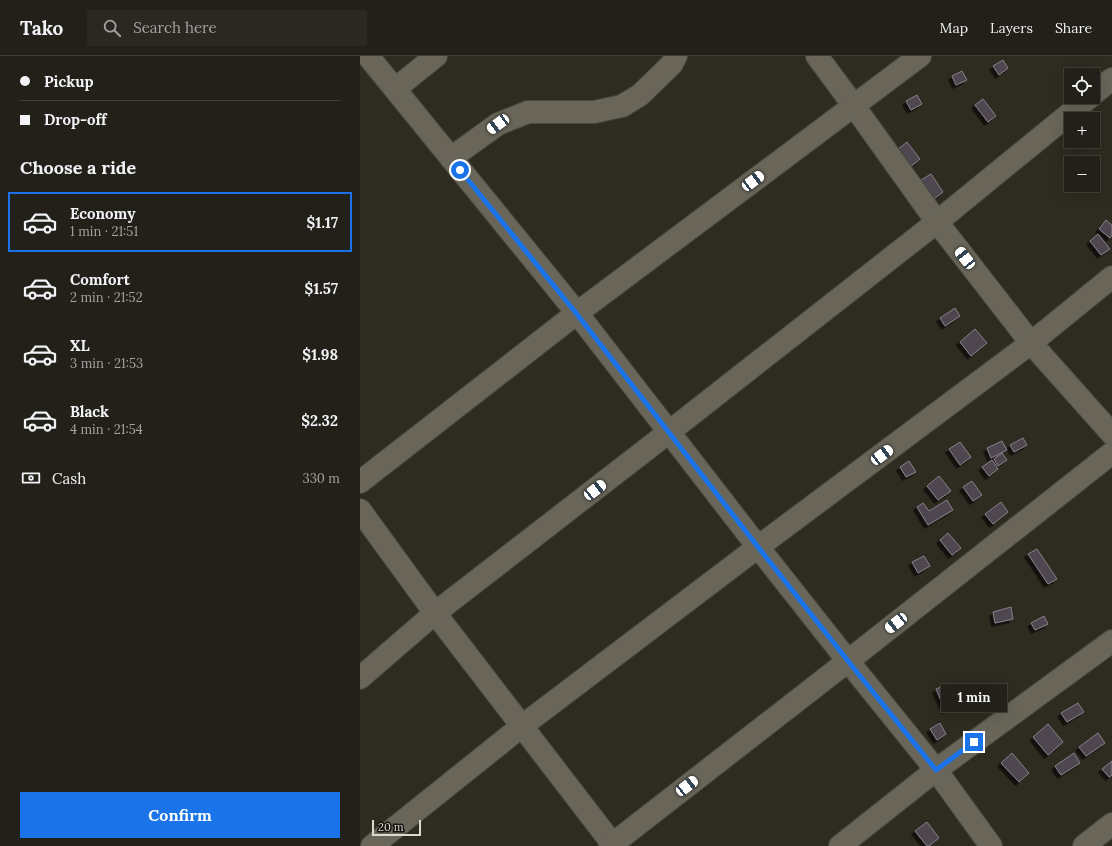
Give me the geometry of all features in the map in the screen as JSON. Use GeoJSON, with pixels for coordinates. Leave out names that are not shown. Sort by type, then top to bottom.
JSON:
{"type":"FeatureCollection","features":[{"type":"Feature","properties":{"kind":"street"},"geometry":{"type":"LineString","coordinates":[[368,56],[576,313],[758,547],[936,770],[991,846]]}},
{"type":"Feature","properties":{"kind":"street"},"geometry":{"type":"LineString","coordinates":[[395,89],[436,56]]}},
{"type":"Feature","properties":{"kind":"street"},"geometry":{"type":"LineString","coordinates":[[451,158],[498,124],[528,112],[594,112],[622,106],[640,95],[672,64],[676,56]]}},
{"type":"Feature","properties":{"kind":"street"},"geometry":{"type":"LineString","coordinates":[[817,56],[937,222],[1031,343],[1112,434]]}},
{"type":"Feature","properties":{"kind":"street"},"geometry":{"type":"LineString","coordinates":[[360,482],[576,313],[920,56]]}},
{"type":"Feature","properties":{"kind":"street"},"geometry":{"type":"LineString","coordinates":[[1100,88],[1112,79]]}},
{"type":"Feature","properties":{"kind":"street"},"geometry":{"type":"LineString","coordinates":[[360,678],[435,613],[937,222],[1081,104]]}},
{"type":"Feature","properties":{"kind":"street"},"geometry":{"type":"LineString","coordinates":[[372,846],[522,726],[1031,343],[1112,277]]}},
{"type":"Feature","properties":{"kind":"street"},"geometry":{"type":"LineString","coordinates":[[360,510],[435,613],[612,845],[1112,453]]}},
{"type":"Feature","properties":{"kind":"street"},"geometry":{"type":"LineString","coordinates":[[840,846],[936,770],[1112,641]]}},
{"type":"Feature","properties":{"kind":"street"},"geometry":{"type":"LineString","coordinates":[[1084,846],[1112,824]]}},
{"type":"Feature","properties":{"kind":"building"},"geometry":{"type":"Polygon","coordinates":[[[1003,60],[1008,68],[999,75],[993,66],[1003,60]]]}},
{"type":"Feature","properties":{"kind":"building"},"geometry":{"type":"Polygon","coordinates":[[[962,71],[967,80],[956,85],[952,76],[962,71]]]}},
{"type":"Feature","properties":{"kind":"building"},"geometry":{"type":"Polygon","coordinates":[[[917,95],[922,104],[911,110],[906,101],[917,95]]]}},
{"type":"Feature","properties":{"kind":"building"},"geometry":{"type":"Polygon","coordinates":[[[983,99],[996,116],[988,122],[975,105],[983,99]]]}},
{"type":"Feature","properties":{"kind":"building"},"geometry":{"type":"Polygon","coordinates":[[[907,142],[920,159],[910,167],[897,150],[907,142]]]}},
{"type":"Feature","properties":{"kind":"building"},"geometry":{"type":"Polygon","coordinates":[[[931,174],[943,192],[934,199],[921,180],[931,174]]]}},
{"type":"Feature","properties":{"kind":"building"},"geometry":{"type":"Polygon","coordinates":[[[1106,220],[1112,225],[1112,235],[1110,238],[1099,229],[1106,220]]]}},
{"type":"Feature","properties":{"kind":"building"},"geometry":{"type":"Polygon","coordinates":[[[1098,234],[1110,249],[1101,255],[1090,241],[1098,234]]]}},
{"type":"Feature","properties":{"kind":"building"},"geometry":{"type":"Polygon","coordinates":[[[955,308],[960,316],[945,326],[940,318],[955,308]]]}},
{"type":"Feature","properties":{"kind":"building"},"geometry":{"type":"Polygon","coordinates":[[[975,329],[987,343],[971,356],[960,342],[975,329]]]}},
{"type":"Feature","properties":{"kind":"building"},"geometry":{"type":"Polygon","coordinates":[[[1023,438],[1027,445],[1014,452],[1010,445],[1023,438]]]}},
{"type":"Feature","properties":{"kind":"building"},"geometry":{"type":"Polygon","coordinates":[[[1002,441],[1007,450],[991,458],[987,448],[1002,441]]]}},
{"type":"Feature","properties":{"kind":"building"},"geometry":{"type":"Polygon","coordinates":[[[960,442],[971,457],[960,465],[949,449],[960,442]]]}},
{"type":"Feature","properties":{"kind":"building"},"geometry":{"type":"Polygon","coordinates":[[[1002,453],[1007,460],[998,466],[994,459],[1002,453]]]}},
{"type":"Feature","properties":{"kind":"building"},"geometry":{"type":"Polygon","coordinates":[[[992,460],[998,469],[989,476],[982,467],[992,460]]]}},
{"type":"Feature","properties":{"kind":"building"},"geometry":{"type":"Polygon","coordinates":[[[909,461],[916,472],[906,477],[900,467],[909,461]]]}},
{"type":"Feature","properties":{"kind":"building"},"geometry":{"type":"Polygon","coordinates":[[[939,476],[951,491],[938,500],[927,486],[939,476]]]}},
{"type":"Feature","properties":{"kind":"building"},"geometry":{"type":"Polygon","coordinates":[[[972,481],[982,495],[973,501],[963,487],[972,481]]]}},
{"type":"Feature","properties":{"kind":"building"},"geometry":{"type":"Polygon","coordinates":[[[947,500],[953,510],[928,525],[917,507],[923,503],[929,511],[947,500]]]}},
{"type":"Feature","properties":{"kind":"building"},"geometry":{"type":"Polygon","coordinates":[[[1001,502],[1008,512],[993,524],[985,514],[1001,502]]]}},
{"type":"Feature","properties":{"kind":"building"},"geometry":{"type":"Polygon","coordinates":[[[948,533],[961,548],[952,555],[940,540],[948,533]]]}},
{"type":"Feature","properties":{"kind":"building"},"geometry":{"type":"Polygon","coordinates":[[[1037,549],[1057,579],[1048,584],[1028,554],[1037,549]]]}},
{"type":"Feature","properties":{"kind":"building"},"geometry":{"type":"Polygon","coordinates":[[[924,556],[930,566],[918,573],[912,562],[924,556]]]}},
{"type":"Feature","properties":{"kind":"building"},"geometry":{"type":"Polygon","coordinates":[[[1011,607],[1013,619],[995,623],[993,612],[1011,607]]]}},
{"type":"Feature","properties":{"kind":"building"},"geometry":{"type":"Polygon","coordinates":[[[1044,616],[1048,624],[1035,630],[1031,623],[1044,616]]]}},
{"type":"Feature","properties":{"kind":"building"},"geometry":{"type":"Polygon","coordinates":[[[946,685],[955,706],[945,710],[936,689],[946,685]]]}},
{"type":"Feature","properties":{"kind":"building"},"geometry":{"type":"Polygon","coordinates":[[[990,685],[995,696],[982,702],[977,691],[990,685]]]}},
{"type":"Feature","properties":{"kind":"building"},"geometry":{"type":"Polygon","coordinates":[[[1078,703],[1084,712],[1067,722],[1061,713],[1078,703]]]}},
{"type":"Feature","properties":{"kind":"building"},"geometry":{"type":"Polygon","coordinates":[[[940,723],[946,734],[937,740],[930,729],[940,723]]]}},
{"type":"Feature","properties":{"kind":"building"},"geometry":{"type":"Polygon","coordinates":[[[1048,724],[1063,742],[1048,755],[1033,737],[1048,724]]]}},
{"type":"Feature","properties":{"kind":"building"},"geometry":{"type":"Polygon","coordinates":[[[1098,733],[1105,743],[1086,756],[1079,747],[1098,733]]]}},
{"type":"Feature","properties":{"kind":"building"},"geometry":{"type":"Polygon","coordinates":[[[1012,753],[1029,773],[1019,782],[1001,763],[1012,753]]]}},
{"type":"Feature","properties":{"kind":"building"},"geometry":{"type":"Polygon","coordinates":[[[1074,753],[1080,763],[1061,775],[1055,766],[1074,753]]]}},
{"type":"Feature","properties":{"kind":"building"},"geometry":{"type":"Polygon","coordinates":[[[1112,761],[1112,775],[1109,777],[1102,769],[1112,761]]]}},
{"type":"Feature","properties":{"kind":"building"},"geometry":{"type":"Polygon","coordinates":[[[927,822],[939,838],[929,846],[927,846],[915,831],[927,822]]]}},
{"type":"Feature","properties":{"kind":"route"},"geometry":{"type":"LineString","coordinates":[[460,170],[576,313],[758,547],[936,770],[974,742]]}}]}
